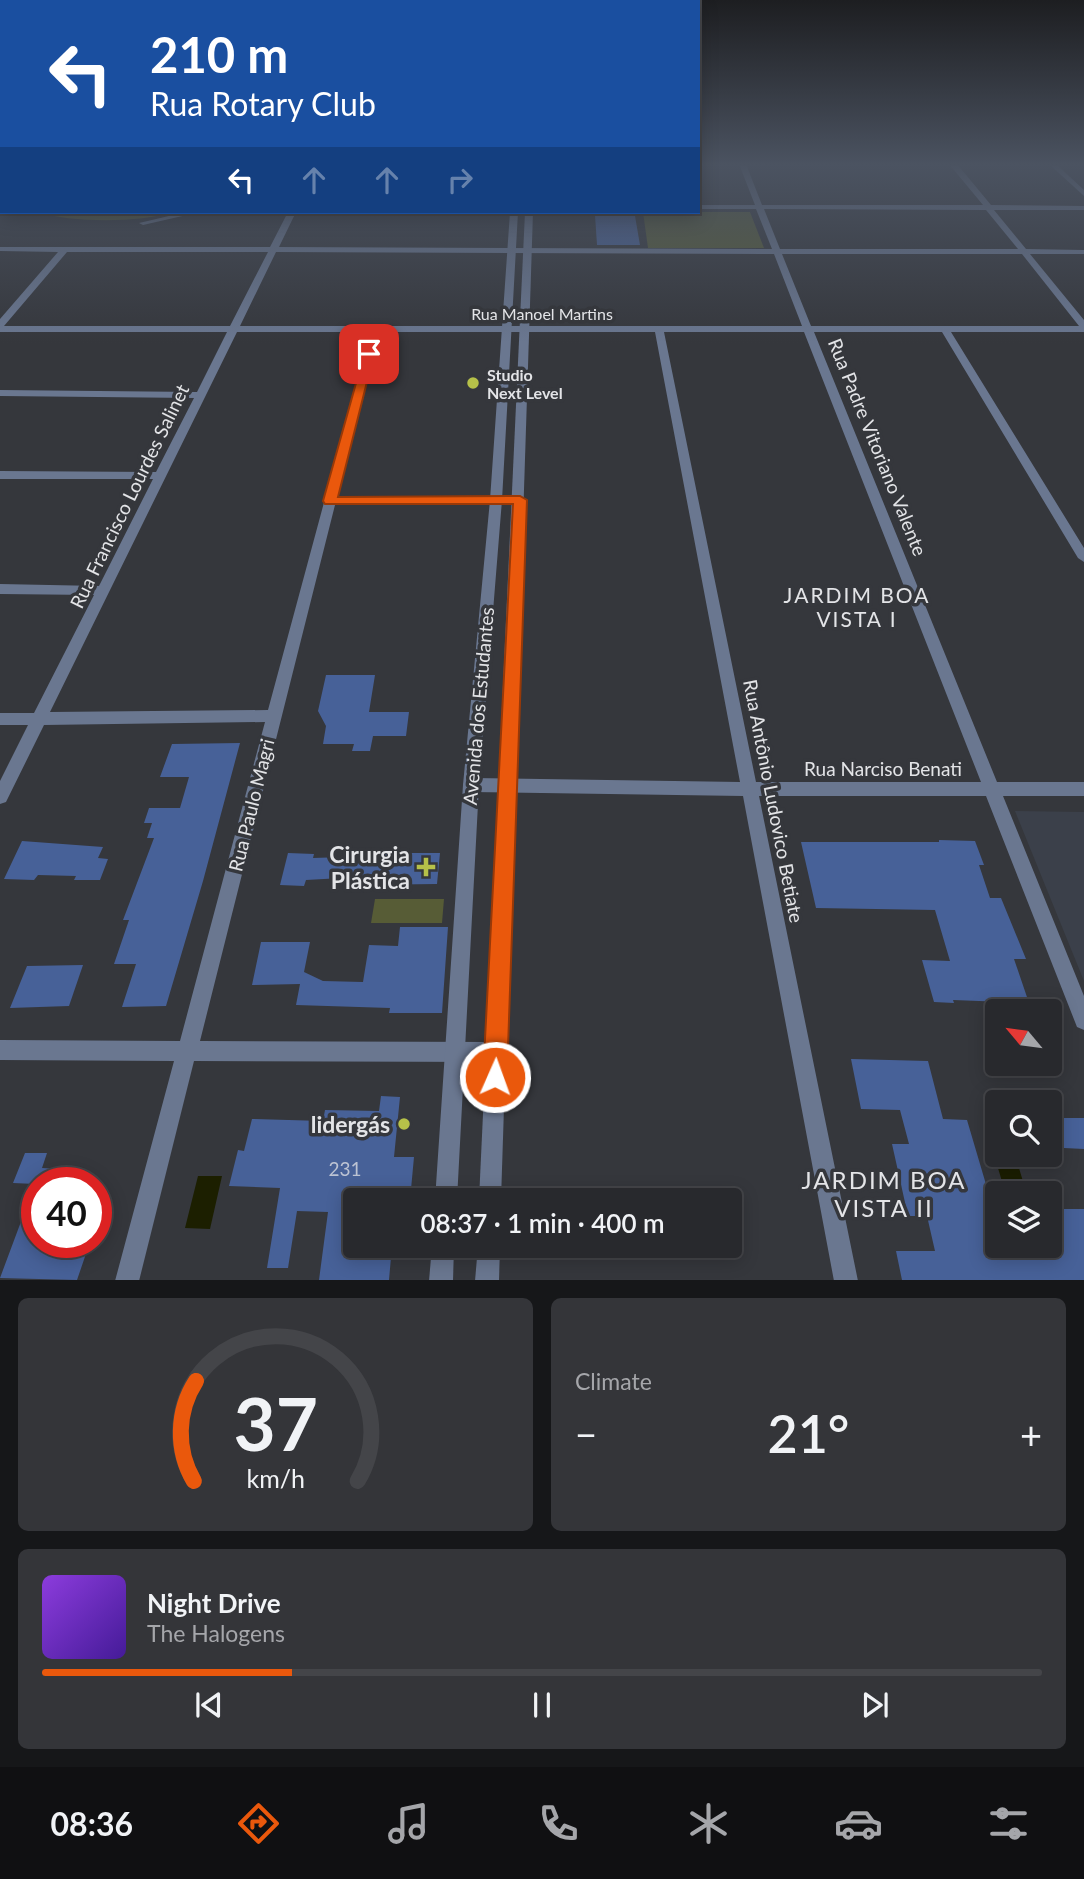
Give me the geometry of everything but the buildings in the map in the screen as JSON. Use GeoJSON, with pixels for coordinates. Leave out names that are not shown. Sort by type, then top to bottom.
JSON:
{"type":"FeatureCollection","features":[{"type":"Feature","properties":{"kind":"street","name":"Rua Francisco Lourdes Salinet"},"geometry":{"type":"LineString","coordinates":[[0,797],[286,224]]}},
{"type":"Feature","properties":{"kind":"street","name":"Avenida dos Estudantes"},"geometry":{"type":"LineString","coordinates":[[447,1188],[471,785],[496,500],[513,224]]}},
{"type":"Feature","properties":{"kind":"street","name":"Avenida dos Estudantes"},"geometry":{"type":"LineString","coordinates":[[490,1188],[520,500],[529,224]]}},
{"type":"Feature","properties":{"kind":"street","name":"Rua Padre Vitoriano Valente"},"geometry":{"type":"LineString","coordinates":[[765,224],[1084,1020]]}},
{"type":"Feature","properties":{"kind":"street"},"geometry":{"type":"LineString","coordinates":[[1001,224],[1084,328]]}},
{"type":"Feature","properties":{"kind":"street"},"geometry":{"type":"LineString","coordinates":[[0,327],[65,248]]}},
{"type":"Feature","properties":{"kind":"street"},"geometry":{"type":"LineString","coordinates":[[0,249],[1084,253]]}},
{"type":"Feature","properties":{"kind":"street","name":"Rua Manoel Martins"},"geometry":{"type":"LineString","coordinates":[[0,327],[1084,328]]}},
{"type":"Feature","properties":{"kind":"street","name":"Rua Paulo Magri"},"geometry":{"type":"LineString","coordinates":[[127,1280],[375,329]]}},
{"type":"Feature","properties":{"kind":"street","name":"Rua Antônio Ludovico Betiate"},"geometry":{"type":"LineString","coordinates":[[659,329],[846,1280]]}},
{"type":"Feature","properties":{"kind":"street"},"geometry":{"type":"LineString","coordinates":[[945,329],[1084,558]]}},
{"type":"Feature","properties":{"kind":"street"},"geometry":{"type":"LineString","coordinates":[[0,393],[201,395]]}},
{"type":"Feature","properties":{"kind":"street"},"geometry":{"type":"LineString","coordinates":[[502,402],[523,402]]}},
{"type":"Feature","properties":{"kind":"street"},"geometry":{"type":"LineString","coordinates":[[0,475],[161,477]]}},
{"type":"Feature","properties":{"kind":"street"},"geometry":{"type":"LineString","coordinates":[[330,501],[520,500]]}},
{"type":"Feature","properties":{"kind":"street"},"geometry":{"type":"LineString","coordinates":[[0,589],[104,591]]}},
{"type":"Feature","properties":{"kind":"street"},"geometry":{"type":"LineString","coordinates":[[0,719],[273,716]]}},
{"type":"Feature","properties":{"kind":"street","name":"Rua Narciso Benati"},"geometry":{"type":"LineString","coordinates":[[471,785],[751,789],[1084,789]]}},
{"type":"Feature","properties":{"kind":"street"},"geometry":{"type":"LineString","coordinates":[[0,1050],[496,1052]]}},
{"type":"Feature","properties":{"kind":"street"},"geometry":{"type":"LineString","coordinates":[[441,1280],[442,1258]]}},
{"type":"Feature","properties":{"kind":"street"},"geometry":{"type":"LineString","coordinates":[[487,1280],[488,1258]]}},
{"type":"Feature","properties":{"kind":"shaded area"},"geometry":{"type":"Polygon","coordinates":[[[645,224],[755,224],[764,248],[648,248],[645,224]]]}},
{"type":"Feature","properties":{"kind":"shaded area"},"geometry":{"type":"Polygon","coordinates":[[[1015,811],[1084,812],[1084,981],[1015,811]]]}},
{"type":"Feature","properties":{"kind":"shaded area"},"geometry":{"type":"Polygon","coordinates":[[[375,899],[444,899],[442,923],[371,923],[375,899]]]}},
{"type":"Feature","properties":{"kind":"shaded area"},"geometry":{"type":"Polygon","coordinates":[[[998,1167],[1019,1167],[1023,1181],[1002,1181],[998,1167]]]}},
{"type":"Feature","properties":{"kind":"shaded area"},"geometry":{"type":"Polygon","coordinates":[[[198,1176],[222,1176],[210,1229],[185,1228],[198,1176]]]}},
{"type":"Feature","properties":{"kind":"place","name":"Studio Next Level"},"geometry":{"type":"Point","coordinates":[473,383]}},
{"type":"Feature","properties":{"kind":"place","name":"Cirurgia Plástica"},"geometry":{"type":"Point","coordinates":[426,867]}},
{"type":"Feature","properties":{"kind":"place","name":"lidergás"},"geometry":{"type":"Point","coordinates":[404,1124]}},
{"type":"Feature","properties":{"kind":"district","name":"JARDIM BOA VISTA I"},"geometry":{"type":"Point","coordinates":[857,606]}},
{"type":"Feature","properties":{"kind":"district","name":"JARDIM BOA VISTA II"},"geometry":{"type":"Point","coordinates":[884,1193]}},
{"type":"Feature","properties":{"kind":"route"},"geometry":{"type":"LineString","coordinates":[[369,354],[330,501],[520,500],[495,1077]]}}]}
